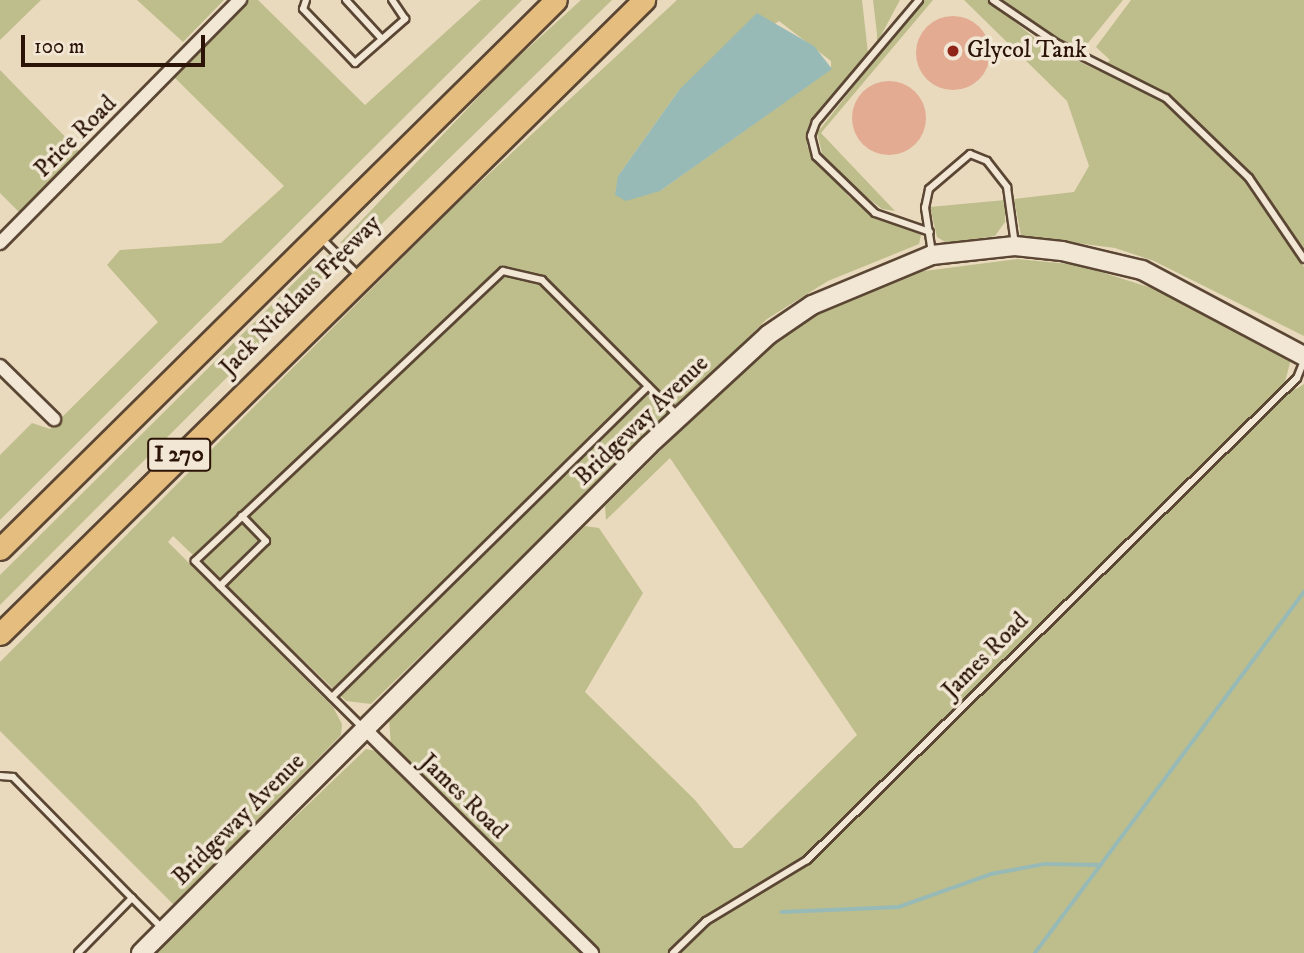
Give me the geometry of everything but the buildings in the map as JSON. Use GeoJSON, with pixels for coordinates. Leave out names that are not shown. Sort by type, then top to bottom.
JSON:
{"type":"FeatureCollection","features":[{"type":"Feature","properties":{"kind":"highway","name":"Jack Nicklaus Freeway"},"geometry":{"type":"LineString","coordinates":[[0,549],[556,0]]}},
{"type":"Feature","properties":{"kind":"highway","name":"Jack Nicklaus Freeway"},"geometry":{"type":"LineString","coordinates":[[0,634],[359,276],[644,0]]}},
{"type":"Feature","properties":{"kind":"street","name":"Price Road"},"geometry":{"type":"LineString","coordinates":[[0,243],[240,0]]}},
{"type":"Feature","properties":{"kind":"street","name":"Bridgeway Avenue"},"geometry":{"type":"LineString","coordinates":[[141,953],[679,418],[768,335],[812,305],[932,255],[1015,246],[1142,270],[1303,356]]}},
{"type":"Feature","properties":{"kind":"street"},"geometry":{"type":"LineString","coordinates":[[0,366],[54,419]]}},
{"type":"Feature","properties":{"kind":"street","name":"James Road"},"geometry":{"type":"LineString","coordinates":[[365,729],[592,953]]}},
{"type":"Feature","properties":{"kind":"lane"},"geometry":{"type":"LineString","coordinates":[[306,0],[303,9],[353,62],[406,16],[393,0]]}},
{"type":"Feature","properties":{"kind":"lane"},"geometry":{"type":"LineString","coordinates":[[346,0],[382,39]]}},
{"type":"Feature","properties":{"kind":"lane"},"geometry":{"type":"LineString","coordinates":[[919,0],[811,136],[816,156],[875,213],[930,232]]}},
{"type":"Feature","properties":{"kind":"lane"},"geometry":{"type":"LineString","coordinates":[[993,0],[1056,43],[1166,98],[1248,178],[1304,260]]}},
{"type":"Feature","properties":{"kind":"lane"},"geometry":{"type":"LineString","coordinates":[[932,255],[929,189],[959,160],[981,156],[1007,187],[1015,246]]}},
{"type":"Feature","properties":{"kind":"lane"},"geometry":{"type":"LineString","coordinates":[[317,234],[359,276]]}},
{"type":"Feature","properties":{"kind":"lane"},"geometry":{"type":"LineString","coordinates":[[365,729],[195,561],[503,271],[542,280],[679,418]]}},
{"type":"Feature","properties":{"kind":"lane","name":"James Road"},"geometry":{"type":"LineString","coordinates":[[673,953],[706,921],[807,860],[1297,378],[1303,356]]}},
{"type":"Feature","properties":{"kind":"lane"},"geometry":{"type":"LineString","coordinates":[[332,696],[648,386]]}},
{"type":"Feature","properties":{"kind":"lane"},"geometry":{"type":"LineString","coordinates":[[220,586],[266,541],[242,516]]}},
{"type":"Feature","properties":{"kind":"lane"},"geometry":{"type":"LineString","coordinates":[[0,776],[13,777],[164,930]]}},
{"type":"Feature","properties":{"kind":"lane"},"geometry":{"type":"LineString","coordinates":[[78,953],[132,898]]}},
{"type":"Feature","properties":{"kind":"shaded area"},"geometry":{"type":"Polygon","coordinates":[[[0,0],[41,0],[0,40],[0,0]]]}},
{"type":"Feature","properties":{"kind":"shaded area"},"geometry":{"type":"Polygon","coordinates":[[[137,0],[224,0],[183,42],[137,0]]]}},
{"type":"Feature","properties":{"kind":"shaded area"},"geometry":{"type":"Polygon","coordinates":[[[247,0],[258,0],[365,105],[481,0],[522,0],[0,520],[0,455],[32,423],[50,429],[158,322],[107,265],[120,250],[221,243],[284,186],[173,76],[247,0]]]}},
{"type":"Feature","properties":{"kind":"shaded area"},"geometry":{"type":"Polygon","coordinates":[[[581,0],[612,0],[356,249],[340,243],[506,68],[581,0]]]}},
{"type":"Feature","properties":{"kind":"shaded area"},"geometry":{"type":"Polygon","coordinates":[[[677,0],[862,0],[868,53],[811,122],[807,146],[849,197],[921,235],[919,244],[828,281],[767,319],[371,704],[346,701],[173,536],[168,542],[333,707],[342,724],[341,735],[174,905],[0,731],[0,662],[451,209],[677,0]],[[779,21],[679,90],[618,176],[660,191],[831,69],[831,61],[779,21]]]}},
{"type":"Feature","properties":{"kind":"shaded area"},"geometry":{"type":"Polygon","coordinates":[[[873,0],[900,0],[877,43],[877,34],[873,0]]]}},
{"type":"Feature","properties":{"kind":"shaded area"},"geometry":{"type":"Polygon","coordinates":[[[922,0],[933,0],[821,133],[895,211],[882,209],[840,176],[823,157],[817,133],[922,0]]]}},
{"type":"Feature","properties":{"kind":"shaded area"},"geometry":{"type":"Polygon","coordinates":[[[964,0],[988,0],[1042,44],[1099,71],[1110,60],[1096,47],[1131,0],[1304,0],[1304,255],[1275,208],[1270,212],[1304,267],[1304,336],[1154,261],[1115,248],[1021,236],[1014,199],[1074,192],[1089,166],[1067,101],[964,0]]]}},
{"type":"Feature","properties":{"kind":"shaded area"},"geometry":{"type":"Polygon","coordinates":[[[1000,0],[1123,0],[1084,48],[1074,51],[1000,0]]]}},
{"type":"Feature","properties":{"kind":"shaded area"},"geometry":{"type":"Polygon","coordinates":[[[0,70],[81,153],[22,215],[0,193],[0,70]]]}},
{"type":"Feature","properties":{"kind":"shaded area"},"geometry":{"type":"Polygon","coordinates":[[[1005,200],[1005,222],[995,236],[947,243],[937,237],[930,207],[1005,200]]]}},
{"type":"Feature","properties":{"kind":"shaded area"},"geometry":{"type":"Polygon","coordinates":[[[329,255],[336,262],[331,273],[0,605],[0,575],[319,258],[329,255]]]}},
{"type":"Feature","properties":{"kind":"shaded area"},"geometry":{"type":"Polygon","coordinates":[[[1017,259],[1079,265],[1183,298],[1291,359],[1285,382],[1296,389],[1304,384],[1304,953],[600,953],[391,746],[389,719],[585,526],[599,528],[643,593],[585,692],[695,800],[734,848],[742,848],[857,735],[670,458],[606,520],[605,506],[749,363],[815,314],[917,272],[1017,259]]]}},
{"type":"Feature","properties":{"kind":"shaded area"},"geometry":{"type":"Polygon","coordinates":[[[366,749],[381,752],[583,953],[153,953],[366,749]]]}},
{"type":"Feature","properties":{"kind":"water"},"geometry":{"type":"Polygon","coordinates":[[[757,13],[814,46],[832,69],[660,191],[626,201],[615,195],[618,176],[679,90],[757,13]]]}},
{"type":"Feature","properties":{"kind":"waterway"},"geometry":{"type":"LineString","coordinates":[[1035,953],[1304,592]]}},
{"type":"Feature","properties":{"kind":"waterway"},"geometry":{"type":"LineString","coordinates":[[782,912],[899,907],[991,874],[1045,864],[1101,865]]}},
{"type":"Feature","properties":{"kind":"place","name":"Glycol Tank"},"geometry":{"type":"Point","coordinates":[953,51]}}]}
